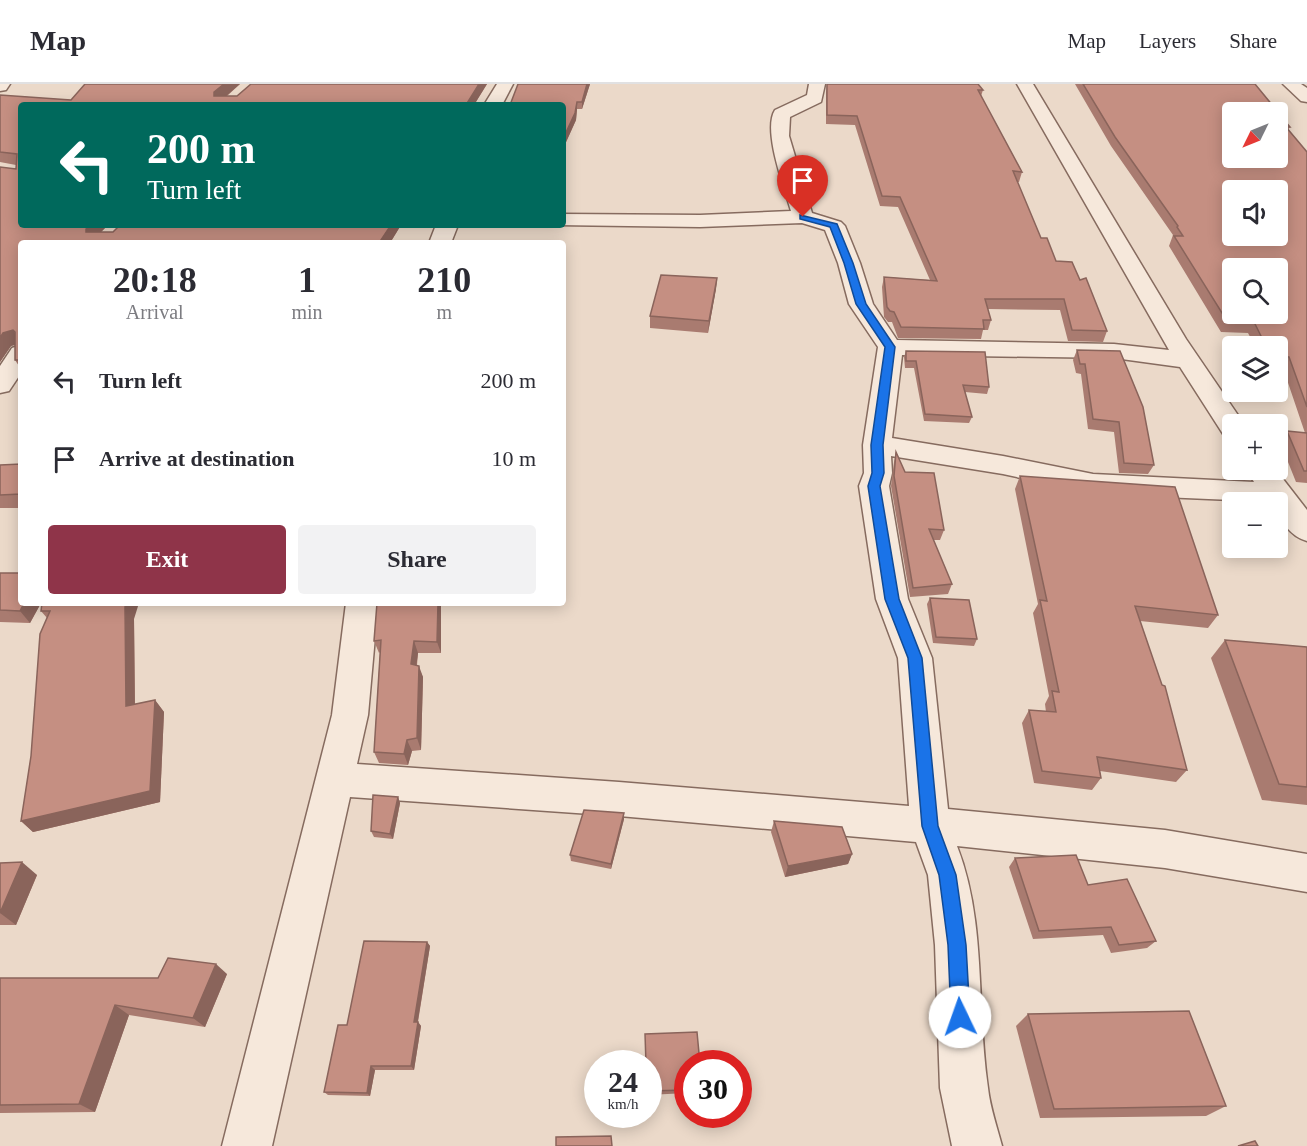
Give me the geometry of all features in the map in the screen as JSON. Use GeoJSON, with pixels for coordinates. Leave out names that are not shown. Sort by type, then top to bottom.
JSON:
{"type":"FeatureCollection","features":[{"type":"Feature","properties":{"kind":"street"},"geometry":{"type":"LineString","coordinates":[[495,102],[505,84]]}},
{"type":"Feature","properties":{"kind":"street"},"geometry":{"type":"LineString","coordinates":[[803,217],[780,136],[782,114],[815,98],[817,84]]}},
{"type":"Feature","properties":{"kind":"street"},"geometry":{"type":"LineString","coordinates":[[1024,84],[1188,360],[1224,414]]}},
{"type":"Feature","properties":{"kind":"street"},"geometry":{"type":"LineString","coordinates":[[1291,84],[1307,97]]}},
{"type":"Feature","properties":{"kind":"street"},"geometry":{"type":"LineString","coordinates":[[566,220],[700,221],[803,217],[834,225],[849,263],[861,304],[890,347],[877,445],[878,473],[874,486],[892,599],[915,658],[930,826],[948,875],[957,945],[964,1088],[977,1146]]}},
{"type":"Feature","properties":{"kind":"street"},"geometry":{"type":"LineString","coordinates":[[890,347],[1114,351],[1188,360]]}},
{"type":"Feature","properties":{"kind":"street"},"geometry":{"type":"LineString","coordinates":[[0,385],[18,358]]}},
{"type":"Feature","properties":{"kind":"street"},"geometry":{"type":"LineString","coordinates":[[877,445],[1003,465],[1093,484],[1269,482],[1307,530]]}},
{"type":"Feature","properties":{"kind":"street"},"geometry":{"type":"LineString","coordinates":[[248,1146],[337,779],[350,715],[362,606]]}},
{"type":"Feature","properties":{"kind":"street"},"geometry":{"type":"LineString","coordinates":[[337,779],[1053,836],[1096,843],[1165,849],[1307,873]]}},
{"type":"Feature","properties":{"kind":"building"},"geometry":{"type":"Polygon","coordinates":[[[85,84],[224,84],[214,92],[214,96],[237,96],[251,84],[479,84],[468,102],[18,102],[18,228],[87,228],[86,232],[113,232],[117,228],[389,228],[381,240],[18,240],[18,360],[15,360],[15,332],[13,330],[3,333],[0,338],[0,167],[16,169],[17,154],[0,152],[0,95],[71,100],[85,84]]]}},
{"type":"Feature","properties":{"kind":"building"},"geometry":{"type":"Polygon","coordinates":[[[518,84],[587,84],[582,102],[577,102],[575,113],[566,132],[566,102],[511,102],[518,84]]]}},
{"type":"Feature","properties":{"kind":"building"},"geometry":{"type":"Polygon","coordinates":[[[827,84],[978,84],[983,90],[978,90],[1022,172],[1013,171],[1041,238],[1047,238],[1056,261],[1072,262],[1080,280],[1086,278],[1107,331],[1072,330],[1064,299],[985,299],[991,320],[983,320],[984,329],[901,327],[894,312],[887,307],[884,277],[937,281],[900,197],[882,196],[857,116],[827,115],[827,84]]]}},
{"type":"Feature","properties":{"kind":"building"},"geometry":{"type":"Polygon","coordinates":[[[1083,84],[1255,84],[1270,102],[1222,102],[1222,168],[1288,168],[1288,129],[1307,152],[1307,407],[1288,357],[1288,336],[1261,336],[1255,324],[1288,324],[1288,258],[1222,258],[1222,313],[1174,236],[1183,236],[1115,137],[1083,84]]]}},
{"type":"Feature","properties":{"kind":"building"},"geometry":{"type":"Polygon","coordinates":[[[661,275],[717,278],[709,321],[650,316],[661,275]]]}},
{"type":"Feature","properties":{"kind":"building"},"geometry":{"type":"Polygon","coordinates":[[[1077,350],[1120,351],[1143,407],[1154,465],[1124,463],[1119,422],[1093,419],[1085,364],[1080,364],[1077,350]]]}},
{"type":"Feature","properties":{"kind":"building"},"geometry":{"type":"Polygon","coordinates":[[[906,351],[985,352],[989,387],[963,385],[972,417],[925,414],[916,361],[906,361],[906,351]]]}},
{"type":"Feature","properties":{"kind":"building"},"geometry":{"type":"Polygon","coordinates":[[[1288,431],[1307,433],[1307,471],[1304,471],[1288,431]]]}},
{"type":"Feature","properties":{"kind":"building"},"geometry":{"type":"Polygon","coordinates":[[[896,452],[905,472],[934,473],[944,530],[929,529],[952,584],[913,588],[894,476],[896,452]]]}},
{"type":"Feature","properties":{"kind":"building"},"geometry":{"type":"Polygon","coordinates":[[[18,464],[18,494],[0,495],[0,465],[18,464]]]}},
{"type":"Feature","properties":{"kind":"building"},"geometry":{"type":"Polygon","coordinates":[[[1020,476],[1175,487],[1218,615],[1135,606],[1162,685],[1165,686],[1187,770],[1097,757],[1101,778],[1042,771],[1029,710],[1056,712],[1052,691],[1059,692],[1040,600],[1047,601],[1020,476]]]}},
{"type":"Feature","properties":{"kind":"building"},"geometry":{"type":"Polygon","coordinates":[[[0,573],[18,573],[18,606],[22,606],[20,611],[0,610],[0,573]]]}},
{"type":"Feature","properties":{"kind":"building"},"geometry":{"type":"Polygon","coordinates":[[[930,598],[969,600],[977,639],[936,637],[930,598]]]}},
{"type":"Feature","properties":{"kind":"building"},"geometry":{"type":"Polygon","coordinates":[[[42,606],[125,606],[126,706],[155,700],[150,791],[21,821],[31,756],[40,634],[50,611],[41,611],[42,606]]]}},
{"type":"Feature","properties":{"kind":"building"},"geometry":{"type":"Polygon","coordinates":[[[377,606],[438,606],[437,642],[414,641],[411,664],[419,666],[417,738],[407,740],[404,754],[374,752],[381,640],[374,641],[377,606]]]}},
{"type":"Feature","properties":{"kind":"building"},"geometry":{"type":"Polygon","coordinates":[[[1225,640],[1307,647],[1307,787],[1279,784],[1225,640]]]}},
{"type":"Feature","properties":{"kind":"building"},"geometry":{"type":"Polygon","coordinates":[[[373,795],[398,797],[390,834],[371,831],[373,795]]]}},
{"type":"Feature","properties":{"kind":"building"},"geometry":{"type":"Polygon","coordinates":[[[584,810],[624,813],[611,864],[570,855],[584,810]]]}},
{"type":"Feature","properties":{"kind":"building"},"geometry":{"type":"Polygon","coordinates":[[[774,821],[842,827],[852,854],[788,866],[774,821]]]}},
{"type":"Feature","properties":{"kind":"building"},"geometry":{"type":"Polygon","coordinates":[[[1076,855],[1088,885],[1127,879],[1156,941],[1119,945],[1111,927],[1039,931],[1015,858],[1076,855]]]}},
{"type":"Feature","properties":{"kind":"building"},"geometry":{"type":"Polygon","coordinates":[[[22,862],[0,913],[0,863],[22,862]]]}},
{"type":"Feature","properties":{"kind":"building"},"geometry":{"type":"Polygon","coordinates":[[[364,941],[427,942],[414,1022],[418,1022],[411,1066],[371,1066],[367,1093],[324,1092],[338,1025],[347,1025],[364,941]]]}},
{"type":"Feature","properties":{"kind":"building"},"geometry":{"type":"Polygon","coordinates":[[[168,958],[216,964],[193,1018],[115,1005],[79,1104],[0,1105],[0,978],[158,978],[168,958]]]}},
{"type":"Feature","properties":{"kind":"building"},"geometry":{"type":"Polygon","coordinates":[[[1189,1011],[1226,1106],[1054,1109],[1028,1014],[1189,1011]]]}},
{"type":"Feature","properties":{"kind":"building"},"geometry":{"type":"Polygon","coordinates":[[[697,1032],[699,1050],[674,1050],[674,1090],[662,1091],[662,1050],[646,1050],[645,1034],[697,1032]]]}},
{"type":"Feature","properties":{"kind":"building"},"geometry":{"type":"Polygon","coordinates":[[[611,1136],[612,1146],[556,1146],[556,1137],[611,1136]]]}},
{"type":"Feature","properties":{"kind":"building"},"geometry":{"type":"Polygon","coordinates":[[[1255,1141],[1258,1146],[1238,1146],[1255,1141]]]}},
{"type":"Feature","properties":{"kind":"route"},"geometry":{"type":"LineString","coordinates":[[803,217],[834,225],[849,263],[861,304],[890,347],[877,445],[878,473],[874,486],[892,599],[915,658],[930,826],[948,875],[957,945],[960,1017]]}}]}
